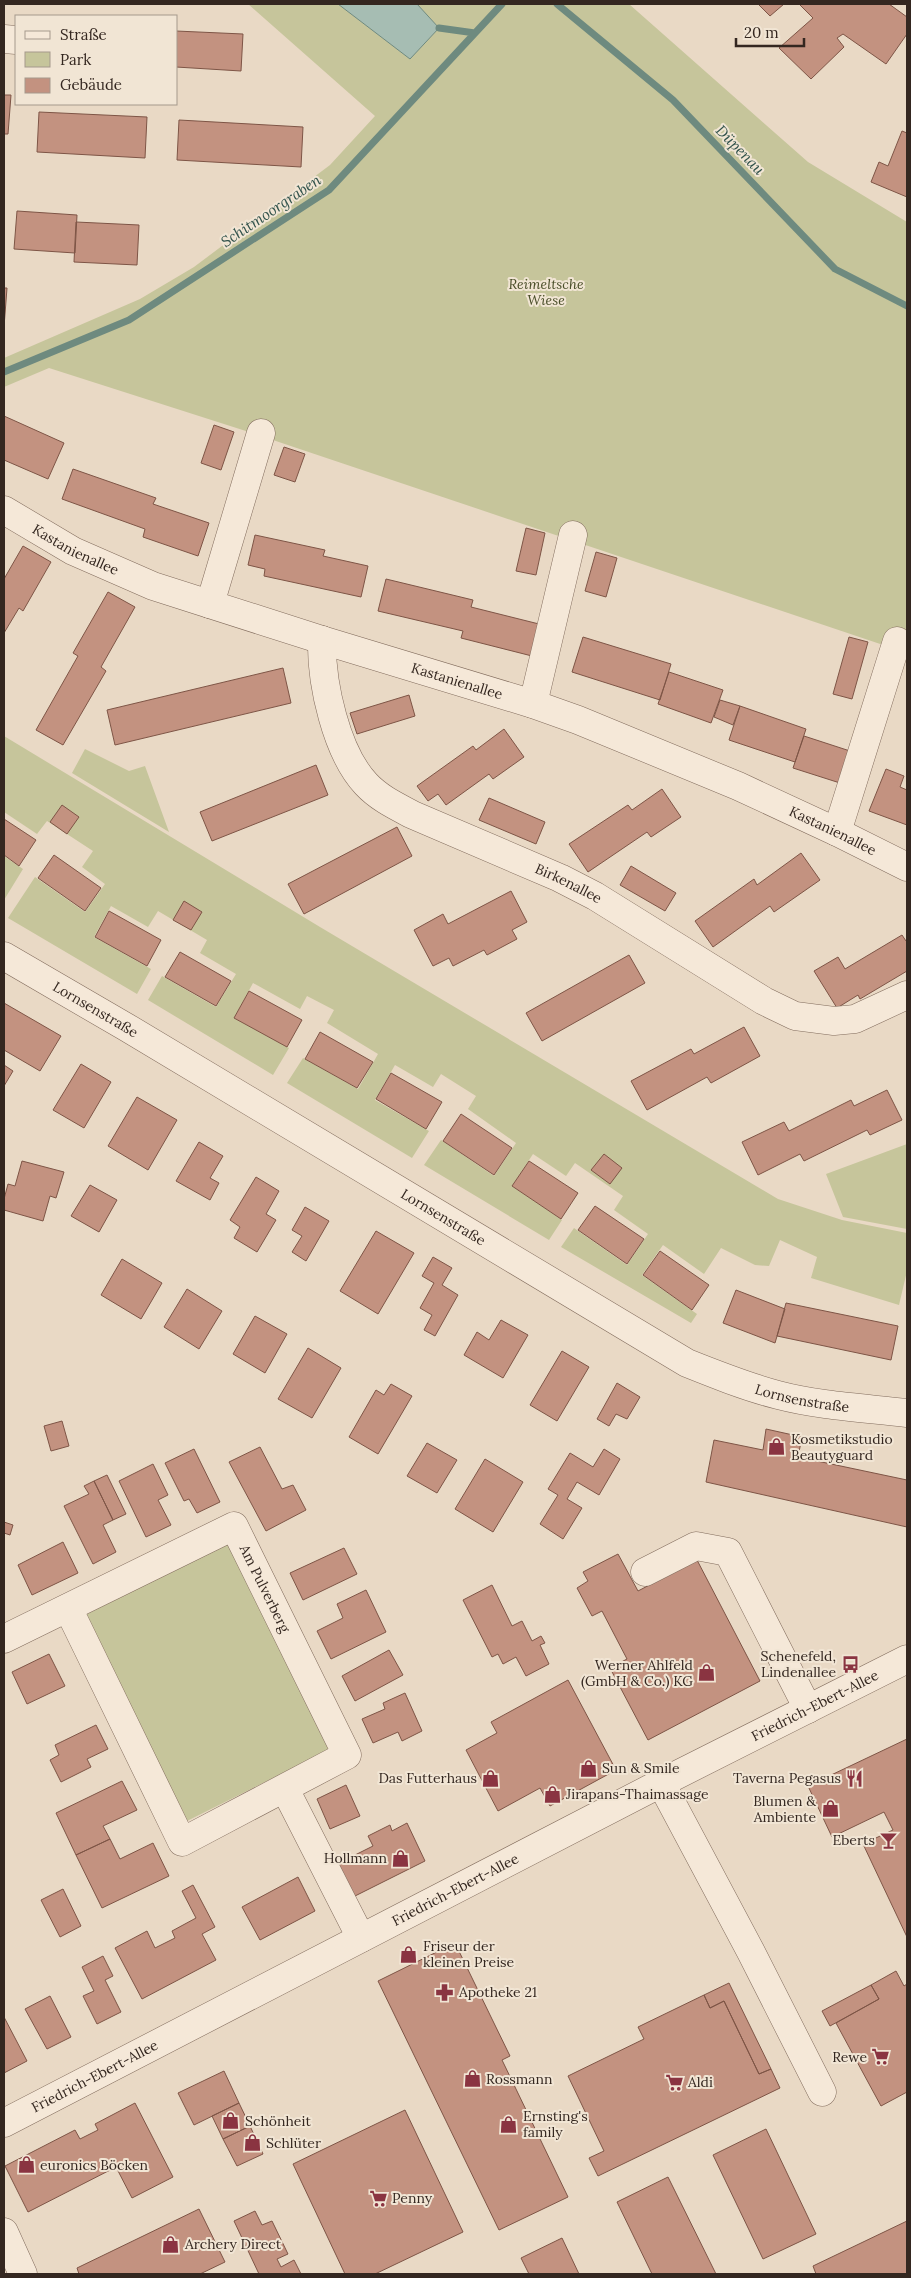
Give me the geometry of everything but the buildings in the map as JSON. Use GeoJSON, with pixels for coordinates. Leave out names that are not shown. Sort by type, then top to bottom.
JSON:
{"type":"FeatureCollection","features":[{"type":"Feature","properties":{"kind":"street"},"geometry":{"type":"LineString","coordinates":[[210,604],[261,433]]}},
{"type":"Feature","properties":{"kind":"street","name":"Kastanienallee"},"geometry":{"type":"LineString","coordinates":[[4,510],[73,551],[153,586],[533,704],[578,720],[720,779],[837,832],[907,867]]}},
{"type":"Feature","properties":{"kind":"street"},"geometry":{"type":"LineString","coordinates":[[533,704],[573,535]]}},
{"type":"Feature","properties":{"kind":"street","name":"Birkenallee"},"geometry":{"type":"LineString","coordinates":[[322,640],[323,673],[331,708],[349,758],[365,783],[376,794],[392,804],[413,815],[560,878],[594,896],[764,1001],[795,1016],[834,1021],[855,1019],[907,995]]}},
{"type":"Feature","properties":{"kind":"street"},"geometry":{"type":"LineString","coordinates":[[837,832],[897,641]]}},
{"type":"Feature","properties":{"kind":"street","name":"Lornsenstraße"},"geometry":{"type":"LineString","coordinates":[[4,956],[688,1363],[734,1382],[779,1396],[826,1404],[907,1413]]}},
{"type":"Feature","properties":{"kind":"street","name":"Am Pulverberg"},"geometry":{"type":"LineString","coordinates":[[4,1639],[234,1526],[347,1755],[182,1842],[68,1608]]}},
{"type":"Feature","properties":{"kind":"street"},"geometry":{"type":"LineString","coordinates":[[644,1572],[696,1546],[728,1552],[808,1709]]}},
{"type":"Feature","properties":{"kind":"street","name":"Friedrich-Ebert-Allee"},"geometry":{"type":"LineString","coordinates":[[4,2123],[661,1783],[907,1659]]}},
{"type":"Feature","properties":{"kind":"street"},"geometry":{"type":"LineString","coordinates":[[661,1783],[755,1960],[822,2092]]}},
{"type":"Feature","properties":{"kind":"street"},"geometry":{"type":"LineString","coordinates":[[285,1788],[361,1938]]}},
{"type":"Feature","properties":{"kind":"street"},"geometry":{"type":"LineString","coordinates":[[4,2232],[24,2274]]}},
{"type":"Feature","properties":{"kind":"green space","name":"Reimeltsche Wiese"},"geometry":{"type":"Polygon","coordinates":[[[248,4],[338,4],[410,59],[439,28],[417,4],[629,4],[808,162],[907,222],[907,653],[258,435],[49,368],[4,387],[4,358],[140,299],[194,267],[330,165],[375,116],[248,4]]]}},
{"type":"Feature","properties":{"kind":"green space"},"geometry":{"type":"Polygon","coordinates":[[[4,736],[320,927],[778,1199],[842,1220],[907,1233],[907,1271],[899,1305],[811,1278],[817,1257],[780,1240],[769,1266],[755,1265],[721,1248],[704,1274],[663,1245],[642,1275],[697,1314],[691,1323],[561,1247],[574,1228],[627,1265],[648,1234],[614,1210],[623,1196],[575,1163],[566,1176],[533,1154],[512,1186],[562,1220],[549,1240],[424,1165],[441,1140],[494,1176],[516,1143],[468,1109],[476,1096],[441,1074],[433,1087],[395,1065],[375,1100],[429,1131],[412,1158],[287,1083],[303,1058],[358,1089],[378,1054],[327,1023],[334,1010],[307,996],[300,1009],[253,983],[234,1018],[289,1048],[273,1075],[148,1000],[162,976],[216,1007],[236,974],[200,953],[207,940],[158,911],[148,927],[111,906],[94,937],[151,969],[137,994],[8,918],[35,877],[85,912],[105,884],[82,867],[93,851],[47,821],[37,834],[4,812],[4,736]]]}},
{"type":"Feature","properties":{"kind":"green space"},"geometry":{"type":"Polygon","coordinates":[[[85,749],[129,771],[145,766],[169,832],[72,773],[85,749]]]}},
{"type":"Feature","properties":{"kind":"green space"},"geometry":{"type":"Polygon","coordinates":[[[4,856],[23,869],[4,900],[4,856]]]}},
{"type":"Feature","properties":{"kind":"green space"},"geometry":{"type":"Polygon","coordinates":[[[907,1144],[907,1229],[843,1217],[826,1174],[907,1144]]]}},
{"type":"Feature","properties":{"kind":"green space"},"geometry":{"type":"Polygon","coordinates":[[[230,1542],[333,1748],[185,1822],[83,1616],[230,1542]]]}},
{"type":"Feature","properties":{"kind":"shaded area"},"geometry":{"type":"Polygon","coordinates":[[[338,4],[417,4],[439,28],[410,59],[338,4]]]}},
{"type":"Feature","properties":{"kind":"waterway","name":"Schitmoorgraben"},"geometry":{"type":"LineString","coordinates":[[4,372],[129,320],[329,190],[502,4]]}},
{"type":"Feature","properties":{"kind":"waterway","name":"Düpenau"},"geometry":{"type":"LineString","coordinates":[[557,4],[673,100],[835,269],[907,306]]}},
{"type":"Feature","properties":{"kind":"waterway"},"geometry":{"type":"LineString","coordinates":[[439,28],[475,33]]}},
{"type":"Feature","properties":{"kind":"place","name":"Kosmetikstudio Beautyguard"},"geometry":{"type":"Point","coordinates":[777,1447]}},
{"type":"Feature","properties":{"kind":"place","name":"Schenefeld, Lindenallee"},"geometry":{"type":"Point","coordinates":[850,1664]}},
{"type":"Feature","properties":{"kind":"place","name":"Werner Ahlfeld (GmbH & Co.) KG"},"geometry":{"type":"Point","coordinates":[707,1673]}},
{"type":"Feature","properties":{"kind":"place","name":"Sun & Smile"},"geometry":{"type":"Point","coordinates":[588,1768]}},
{"type":"Feature","properties":{"kind":"place","name":"Das Futterhaus"},"geometry":{"type":"Point","coordinates":[491,1778]}},
{"type":"Feature","properties":{"kind":"place","name":"Taverna Pegasus"},"geometry":{"type":"Point","coordinates":[855,1778]}},
{"type":"Feature","properties":{"kind":"place","name":"Jirapans-Thaimassage"},"geometry":{"type":"Point","coordinates":[552,1794]}},
{"type":"Feature","properties":{"kind":"place","name":"Blumen & Ambiente"},"geometry":{"type":"Point","coordinates":[830,1809]}},
{"type":"Feature","properties":{"kind":"place","name":"Eberts"},"geometry":{"type":"Point","coordinates":[889,1840]}},
{"type":"Feature","properties":{"kind":"place","name":"Hollmann"},"geometry":{"type":"Point","coordinates":[401,1858]}},
{"type":"Feature","properties":{"kind":"place","name":"Friseur der kleinen Preise"},"geometry":{"type":"Point","coordinates":[409,1954]}},
{"type":"Feature","properties":{"kind":"place","name":"Apotheke 21"},"geometry":{"type":"Point","coordinates":[445,1992]}},
{"type":"Feature","properties":{"kind":"place","name":"Rewe"},"geometry":{"type":"Point","coordinates":[881,2057]}},
{"type":"Feature","properties":{"kind":"place","name":"Rossmann"},"geometry":{"type":"Point","coordinates":[472,2079]}},
{"type":"Feature","properties":{"kind":"place","name":"Aldi"},"geometry":{"type":"Point","coordinates":[674,2082]}},
{"type":"Feature","properties":{"kind":"place","name":"Schönheit"},"geometry":{"type":"Point","coordinates":[231,2121]}},
{"type":"Feature","properties":{"kind":"place","name":"Ernsting's family"},"geometry":{"type":"Point","coordinates":[509,2124]}},
{"type":"Feature","properties":{"kind":"place","name":"Schlüter"},"geometry":{"type":"Point","coordinates":[252,2143]}},
{"type":"Feature","properties":{"kind":"place","name":"euronics Böcken"},"geometry":{"type":"Point","coordinates":[26,2165]}},
{"type":"Feature","properties":{"kind":"place","name":"Penny"},"geometry":{"type":"Point","coordinates":[378,2198]}},
{"type":"Feature","properties":{"kind":"place","name":"Archery Direct"},"geometry":{"type":"Point","coordinates":[171,2244]}}]}
